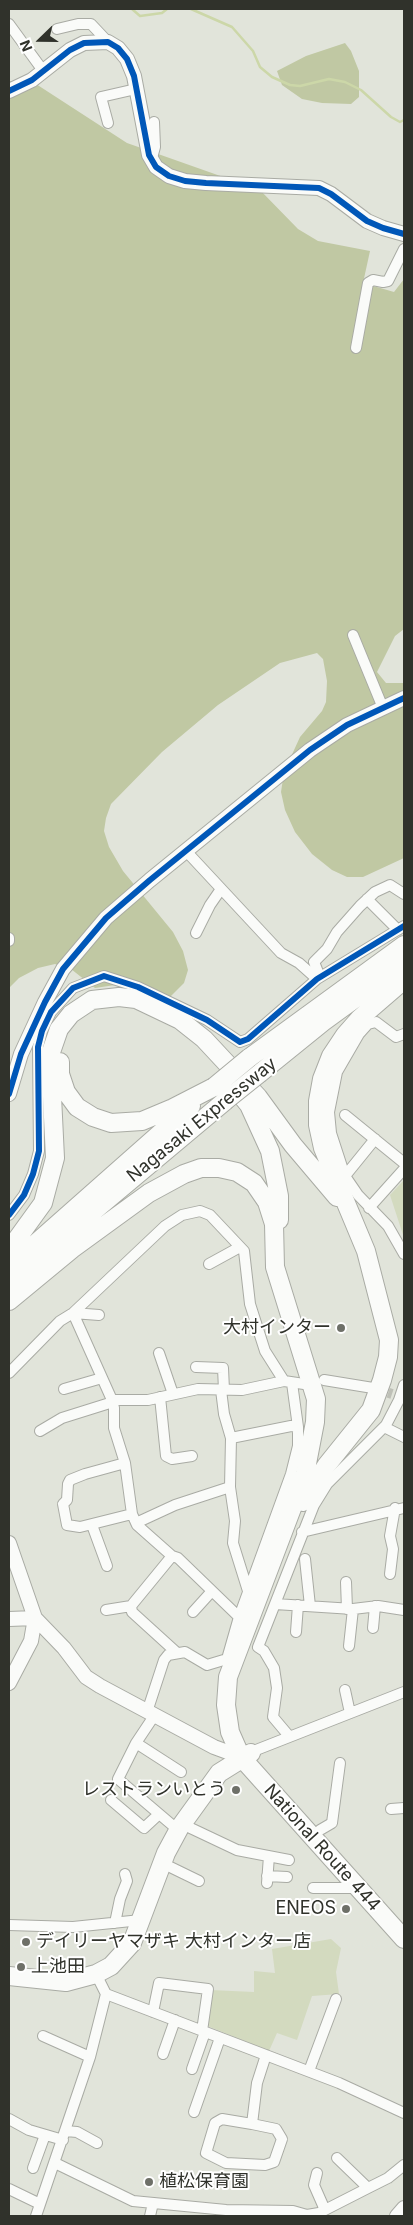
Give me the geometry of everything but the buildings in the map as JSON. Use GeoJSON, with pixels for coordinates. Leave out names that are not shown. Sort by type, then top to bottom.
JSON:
{"type":"FeatureCollection","features":[{"type":"Feature","properties":{"kind":"highway","name":"Nagasaki Expressway"},"geometry":{"type":"LineString","coordinates":[[9,1287],[77,1225],[225,1101],[255,1065],[314,1009],[402,934]]}},
{"type":"Feature","properties":{"kind":"highway","name":"Nagasaki Expressway"},"geometry":{"type":"LineString","coordinates":[[9,1267],[108,1177],[214,1087],[255,1065],[323,1022],[404,963]]}},
{"type":"Feature","properties":{"kind":"highway"},"geometry":{"type":"LineString","coordinates":[[246,1755],[237,1726],[234,1707],[234,1679],[306,1494],[371,1410],[377,1397],[388,1357],[389,1340],[366,1251],[324,1148],[318,1125],[318,1101],[322,1079],[331,1056],[345,1035],[360,1018],[404,980]]}},
{"type":"Feature","properties":{"kind":"highway"},"geometry":{"type":"LineString","coordinates":[[9,1250],[43,1203],[55,1158],[50,1055],[59,1029],[72,1014],[92,1000],[119,996],[136,999],[154,1006],[180,1020],[204,1039],[258,1097],[293,1145],[350,1213]]}},
{"type":"Feature","properties":{"kind":"highway"},"geometry":{"type":"LineString","coordinates":[[214,1087],[142,1121],[111,1123],[93,1117],[77,1107],[66,1092],[60,1074],[60,1054],[67,1035],[80,1019],[102,1008],[125,1006],[150,1012],[199,1045],[249,1105],[270,1151],[276,1176],[280,1216],[274,1235]]}},
{"type":"Feature","properties":{"kind":"highway"},"geometry":{"type":"LineString","coordinates":[[9,1302],[72,1249],[149,1193],[184,1174],[201,1168],[219,1168],[237,1172],[254,1183],[267,1202],[274,1224],[275,1267],[316,1399],[315,1422],[304,1474],[228,1677],[226,1705],[230,1732],[246,1755]]}},
{"type":"Feature","properties":{"kind":"highway"},"geometry":{"type":"LineString","coordinates":[[9,1976],[66,1982],[96,1974],[111,1966],[123,1955],[132,1943],[162,1863],[180,1827],[219,1773],[246,1755]]}},
{"type":"Feature","properties":{"kind":"highway","name":"National Route 444"},"geometry":{"type":"LineString","coordinates":[[246,1755],[320,1830],[404,1924]]}},
{"type":"Feature","properties":{"kind":"highway","name":"National Route 444"},"geometry":{"type":"LineString","coordinates":[[246,1755],[404,1939]]}},
{"type":"Feature","properties":{"kind":"street"},"geometry":{"type":"LineString","coordinates":[[9,24],[44,72]]}},
{"type":"Feature","properties":{"kind":"street"},"geometry":{"type":"LineString","coordinates":[[57,29],[78,24],[91,24],[108,42],[118,48],[127,59],[152,158],[156,167],[169,176],[185,181],[318,188],[331,194],[367,221],[404,234]]}},
{"type":"Feature","properties":{"kind":"street"},"geometry":{"type":"LineString","coordinates":[[9,90],[44,72],[70,50],[84,43],[108,42]]}},
{"type":"Feature","properties":{"kind":"street"},"geometry":{"type":"LineString","coordinates":[[108,123],[101,97],[136,89]]}},
{"type":"Feature","properties":{"kind":"street"},"geometry":{"type":"LineString","coordinates":[[152,158],[155,147],[154,122]]}},
{"type":"Feature","properties":{"kind":"street"},"geometry":{"type":"LineString","coordinates":[[356,348],[368,283],[372,280],[388,281],[404,249]]}},
{"type":"Feature","properties":{"kind":"street"},"geometry":{"type":"LineString","coordinates":[[353,635],[383,708]]}},
{"type":"Feature","properties":{"kind":"street"},"geometry":{"type":"LineString","coordinates":[[9,1094],[11,1075],[45,1002],[63,969],[106,918],[310,750],[347,725],[404,698]]}},
{"type":"Feature","properties":{"kind":"street"},"geometry":{"type":"LineString","coordinates":[[186,851],[280,952],[319,978]]}},
{"type":"Feature","properties":{"kind":"street"},"geometry":{"type":"LineString","coordinates":[[319,978],[314,962],[367,899],[375,892],[390,885],[404,894]]}},
{"type":"Feature","properties":{"kind":"street"},"geometry":{"type":"LineString","coordinates":[[196,933],[210,904],[220,889]]}},
{"type":"Feature","properties":{"kind":"street"},"geometry":{"type":"LineString","coordinates":[[9,1214],[24,1195],[40,1151],[38,1047],[42,1030],[51,1012],[73,988],[104,976],[138,987],[207,1020],[240,1042],[248,1039],[319,978],[402,934],[367,899]]}},
{"type":"Feature","properties":{"kind":"street"},"geometry":{"type":"LineString","coordinates":[[404,1034],[396,1037],[376,1022],[368,1024],[359,1034],[337,1072],[329,1112],[331,1133],[345,1176],[369,1208],[388,1226],[404,1254]]}},
{"type":"Feature","properties":{"kind":"street"},"geometry":{"type":"LineString","coordinates":[[345,1115],[404,1162]]}},
{"type":"Feature","properties":{"kind":"street"},"geometry":{"type":"LineString","coordinates":[[345,1176],[375,1139]]}},
{"type":"Feature","properties":{"kind":"street"},"geometry":{"type":"LineString","coordinates":[[369,1208],[404,1169]]}},
{"type":"Feature","properties":{"kind":"street"},"geometry":{"type":"LineString","coordinates":[[9,1373],[60,1321],[73,1313],[165,1226],[182,1215],[200,1211],[210,1216],[240,1247],[245,1259],[250,1304],[265,1350],[288,1382],[298,1428],[298,1446],[292,1474],[248,1591],[227,1659],[207,1665],[185,1652],[176,1652],[168,1655],[164,1660],[151,1714],[118,1779],[158,1815],[180,1827],[236,1850],[289,1860]]}},
{"type":"Feature","properties":{"kind":"street"},"geometry":{"type":"LineString","coordinates":[[210,1264],[240,1247]]}},
{"type":"Feature","properties":{"kind":"street"},"geometry":{"type":"LineString","coordinates":[[73,1313],[99,1314]]}},
{"type":"Feature","properties":{"kind":"street"},"geometry":{"type":"LineString","coordinates":[[73,1313],[112,1401],[114,1428],[125,1463],[134,1519],[172,1556],[178,1558],[239,1617]]}},
{"type":"Feature","properties":{"kind":"street"},"geometry":{"type":"LineString","coordinates":[[159,1353],[173,1394]]}},
{"type":"Feature","properties":{"kind":"street"},"geometry":{"type":"LineString","coordinates":[[196,1368],[223,1368],[224,1414],[231,1438],[230,1487],[235,1521],[233,1542],[248,1591]]}},
{"type":"Feature","properties":{"kind":"street"},"geometry":{"type":"LineString","coordinates":[[64,1389],[102,1378]]}},
{"type":"Feature","properties":{"kind":"street"},"geometry":{"type":"LineString","coordinates":[[324,1380],[373,1388]]}},
{"type":"Feature","properties":{"kind":"street"},"geometry":{"type":"LineString","coordinates":[[40,1431],[62,1418],[112,1401],[148,1400],[198,1389],[242,1390],[288,1382],[304,1384]]}},
{"type":"Feature","properties":{"kind":"street"},"geometry":{"type":"LineString","coordinates":[[289,1736],[273,1717],[277,1688],[274,1668],[264,1651],[258,1647],[314,1505],[327,1484],[384,1427],[404,1384]]}},
{"type":"Feature","properties":{"kind":"street"},"geometry":{"type":"LineString","coordinates":[[160,1397],[166,1456],[172,1459],[192,1456]]}},
{"type":"Feature","properties":{"kind":"street"},"geometry":{"type":"LineString","coordinates":[[231,1438],[291,1426],[298,1428]]}},
{"type":"Feature","properties":{"kind":"street"},"geometry":{"type":"LineString","coordinates":[[384,1427],[404,1437]]}},
{"type":"Feature","properties":{"kind":"street"},"geometry":{"type":"LineString","coordinates":[[125,1463],[70,1480],[67,1500],[64,1504],[67,1525],[80,1528],[134,1519],[230,1487]]}},
{"type":"Feature","properties":{"kind":"street"},"geometry":{"type":"LineString","coordinates":[[302,1532],[400,1508]]}},
{"type":"Feature","properties":{"kind":"street"},"geometry":{"type":"LineString","coordinates":[[390,1574],[393,1549],[390,1536],[400,1508]]}},
{"type":"Feature","properties":{"kind":"street"},"geometry":{"type":"LineString","coordinates":[[92,1525],[107,1566]]}},
{"type":"Feature","properties":{"kind":"street"},"geometry":{"type":"LineString","coordinates":[[10,1552],[35,1618],[64,1648],[86,1677],[214,1748],[246,1755],[289,1736],[404,1692]]}},
{"type":"Feature","properties":{"kind":"street"},"geometry":{"type":"LineString","coordinates":[[106,1610],[131,1606],[172,1556]]}},
{"type":"Feature","properties":{"kind":"street"},"geometry":{"type":"LineString","coordinates":[[305,1559],[310,1606]]}},
{"type":"Feature","properties":{"kind":"street"},"geometry":{"type":"LineString","coordinates":[[346,1582],[350,1609],[349,1646]]}},
{"type":"Feature","properties":{"kind":"street"},"geometry":{"type":"LineString","coordinates":[[193,1612],[212,1591]]}},
{"type":"Feature","properties":{"kind":"street"},"geometry":{"type":"LineString","coordinates":[[275,1604],[350,1609],[375,1606],[404,1610]]}},
{"type":"Feature","properties":{"kind":"street"},"geometry":{"type":"LineString","coordinates":[[296,1632],[298,1605]]}},
{"type":"Feature","properties":{"kind":"street"},"geometry":{"type":"LineString","coordinates":[[131,1606],[132,1612],[176,1652]]}},
{"type":"Feature","properties":{"kind":"street"},"geometry":{"type":"LineString","coordinates":[[373,1628],[375,1606]]}},
{"type":"Feature","properties":{"kind":"street"},"geometry":{"type":"LineString","coordinates":[[9,1620],[35,1618]]}},
{"type":"Feature","properties":{"kind":"street"},"geometry":{"type":"LineString","coordinates":[[9,1683],[31,1641],[35,1618]]}},
{"type":"Feature","properties":{"kind":"street"},"geometry":{"type":"LineString","coordinates":[[346,1690],[350,1713]]}},
{"type":"Feature","properties":{"kind":"street"},"geometry":{"type":"LineString","coordinates":[[136,1743],[181,1772]]}},
{"type":"Feature","properties":{"kind":"street"},"geometry":{"type":"LineString","coordinates":[[320,1830],[332,1823],[340,1763]]}},
{"type":"Feature","properties":{"kind":"street"},"geometry":{"type":"LineString","coordinates":[[111,1800],[144,1828],[158,1815]]}},
{"type":"Feature","properties":{"kind":"street"},"geometry":{"type":"LineString","coordinates":[[391,1809],[404,1808]]}},
{"type":"Feature","properties":{"kind":"street"},"geometry":{"type":"LineString","coordinates":[[269,1856],[267,1880],[287,1877]]}},
{"type":"Feature","properties":{"kind":"street"},"geometry":{"type":"LineString","coordinates":[[162,1863],[200,1881]]}},
{"type":"Feature","properties":{"kind":"street"},"geometry":{"type":"LineString","coordinates":[[115,1923],[120,1899],[127,1881],[125,1874]]}},
{"type":"Feature","properties":{"kind":"street"},"geometry":{"type":"LineString","coordinates":[[313,1888],[359,1888]]}},
{"type":"Feature","properties":{"kind":"street"},"geometry":{"type":"LineString","coordinates":[[9,1925],[72,1927],[141,1920]]}},
{"type":"Feature","properties":{"kind":"street"},"geometry":{"type":"LineString","coordinates":[[36,2216],[90,2058],[106,1994],[96,1974]]}},
{"type":"Feature","properties":{"kind":"street"},"geometry":{"type":"LineString","coordinates":[[153,2012],[159,1983],[208,1989],[204,2031],[194,2053],[192,2069]]}},
{"type":"Feature","properties":{"kind":"street"},"geometry":{"type":"LineString","coordinates":[[106,1994],[309,2071],[404,2113]]}},
{"type":"Feature","properties":{"kind":"street"},"geometry":{"type":"LineString","coordinates":[[309,2071],[336,1999]]}},
{"type":"Feature","properties":{"kind":"street"},"geometry":{"type":"LineString","coordinates":[[163,2054],[175,2020]]}},
{"type":"Feature","properties":{"kind":"street"},"geometry":{"type":"LineString","coordinates":[[43,2036],[90,2058]]}},
{"type":"Feature","properties":{"kind":"street"},"geometry":{"type":"LineString","coordinates":[[194,2112],[220,2038]]}},
{"type":"Feature","properties":{"kind":"street"},"geometry":{"type":"LineString","coordinates":[[252,2124],[257,2083],[266,2055]]}},
{"type":"Feature","properties":{"kind":"street"},"geometry":{"type":"LineString","coordinates":[[9,2119],[45,2135],[64,2135],[77,2132],[97,2143]]}},
{"type":"Feature","properties":{"kind":"street"},"geometry":{"type":"LineString","coordinates":[[222,2119],[252,2124],[276,2129],[282,2139],[274,2162],[260,2166],[226,2163],[206,2154],[214,2123],[222,2119]]}},
{"type":"Feature","properties":{"kind":"street"},"geometry":{"type":"LineString","coordinates":[[33,2168],[45,2135]]}},
{"type":"Feature","properties":{"kind":"street"},"geometry":{"type":"LineString","coordinates":[[337,2158],[368,2188]]}},
{"type":"Feature","properties":{"kind":"street"},"geometry":{"type":"LineString","coordinates":[[55,2162],[133,2201],[177,2205],[223,2213],[293,2211],[307,2216],[325,2210],[388,2178],[404,2166]]}},
{"type":"Feature","properties":{"kind":"street"},"geometry":{"type":"LineString","coordinates":[[317,2173],[314,2185],[325,2210]]}},
{"type":"Feature","properties":{"kind":"street"},"geometry":{"type":"LineString","coordinates":[[9,2189],[40,2204]]}},
{"type":"Feature","properties":{"kind":"street"},"geometry":{"type":"LineString","coordinates":[[150,2216],[153,2203]]}},
{"type":"Feature","properties":{"kind":"street"},"geometry":{"type":"LineString","coordinates":[[174,2216],[177,2205]]}},
{"type":"Feature","properties":{"kind":"street"},"geometry":{"type":"LineString","coordinates":[[397,2216],[404,2208]]}},
{"type":"Feature","properties":{"kind":"green space"},"geometry":{"type":"Polygon","coordinates":[[[345,43],[351,51],[359,71],[359,97],[351,104],[322,103],[302,99],[282,85],[277,71],[306,56],[345,43]]]}},
{"type":"Feature","properties":{"kind":"green space"},"geometry":{"type":"Polygon","coordinates":[[[9,81],[36,84],[127,143],[260,190],[298,229],[318,241],[370,251],[363,283],[394,292],[404,279],[404,629],[395,636],[377,672],[386,683],[404,683],[404,858],[363,877],[347,877],[332,870],[312,854],[295,832],[285,810],[281,792],[284,772],[300,737],[322,711],[326,702],[327,681],[323,659],[317,653],[280,663],[218,705],[162,752],[111,804],[106,818],[104,831],[109,847],[123,871],[173,932],[183,951],[188,970],[184,983],[168,999],[136,995],[115,985],[95,988],[71,969],[55,964],[38,968],[19,978],[9,988],[9,81]]]}},
{"type":"Feature","properties":{"kind":"green space"},"geometry":{"type":"Polygon","coordinates":[[[404,1180],[404,1238],[390,1195],[404,1180]]]}},
{"type":"Feature","properties":{"kind":"green space"},"geometry":{"type":"Polygon","coordinates":[[[331,1939],[341,1948],[336,1972],[339,1994],[312,1996],[297,2040],[277,2033],[269,2051],[205,2025],[210,1990],[254,1992],[254,1971],[275,1973],[272,1949],[331,1939]]]}},
{"type":"Feature","properties":{"kind":"waterway"},"geometry":{"type":"LineString","coordinates":[[132,9],[140,16],[162,13],[167,9]]}},
{"type":"Feature","properties":{"kind":"waterway"},"geometry":{"type":"LineString","coordinates":[[191,9],[232,27],[253,51],[260,67],[272,77],[290,85],[300,86],[329,79],[345,82],[361,90],[391,117],[400,122],[404,120]]}},
{"type":"Feature","properties":{"kind":"tunnel"},"geometry":{"type":"LineString","coordinates":[[374,1388],[392,1394]]}},
{"type":"Feature","properties":{"kind":"cycle path"},"geometry":{"type":"LineString","coordinates":[[9,91],[32,80],[70,50],[84,43],[108,42],[118,48],[127,59],[134,76],[149,155],[156,167],[169,176],[185,181],[206,183],[319,188],[331,194],[367,221],[404,234]]}},
{"type":"Feature","properties":{"kind":"cycle path"},"geometry":{"type":"LineString","coordinates":[[9,1094],[21,1054],[45,1002],[63,969],[106,918],[310,750],[347,725],[404,698]]}},
{"type":"Feature","properties":{"kind":"cycle path"},"geometry":{"type":"LineString","coordinates":[[9,1215],[24,1195],[33,1174],[39,1151],[38,1047],[42,1031],[51,1012],[73,988],[104,976],[138,987],[207,1020],[240,1042],[248,1039],[317,979],[404,926]]}},
{"type":"Feature","properties":{"kind":"place","name":"大村インター"},"geometry":{"type":"Point","coordinates":[341,1328]}},
{"type":"Feature","properties":{"kind":"place","name":"レストランいとう"},"geometry":{"type":"Point","coordinates":[236,1790]}},
{"type":"Feature","properties":{"kind":"place","name":"ENEOS"},"geometry":{"type":"Point","coordinates":[346,1909]}},
{"type":"Feature","properties":{"kind":"place","name":"デイリーヤマザキ 大村インター店"},"geometry":{"type":"Point","coordinates":[26,1942]}},
{"type":"Feature","properties":{"kind":"place","name":"上池田"},"geometry":{"type":"Point","coordinates":[21,1967]}},
{"type":"Feature","properties":{"kind":"place","name":"植松保育園"},"geometry":{"type":"Point","coordinates":[149,2182]}}]}
